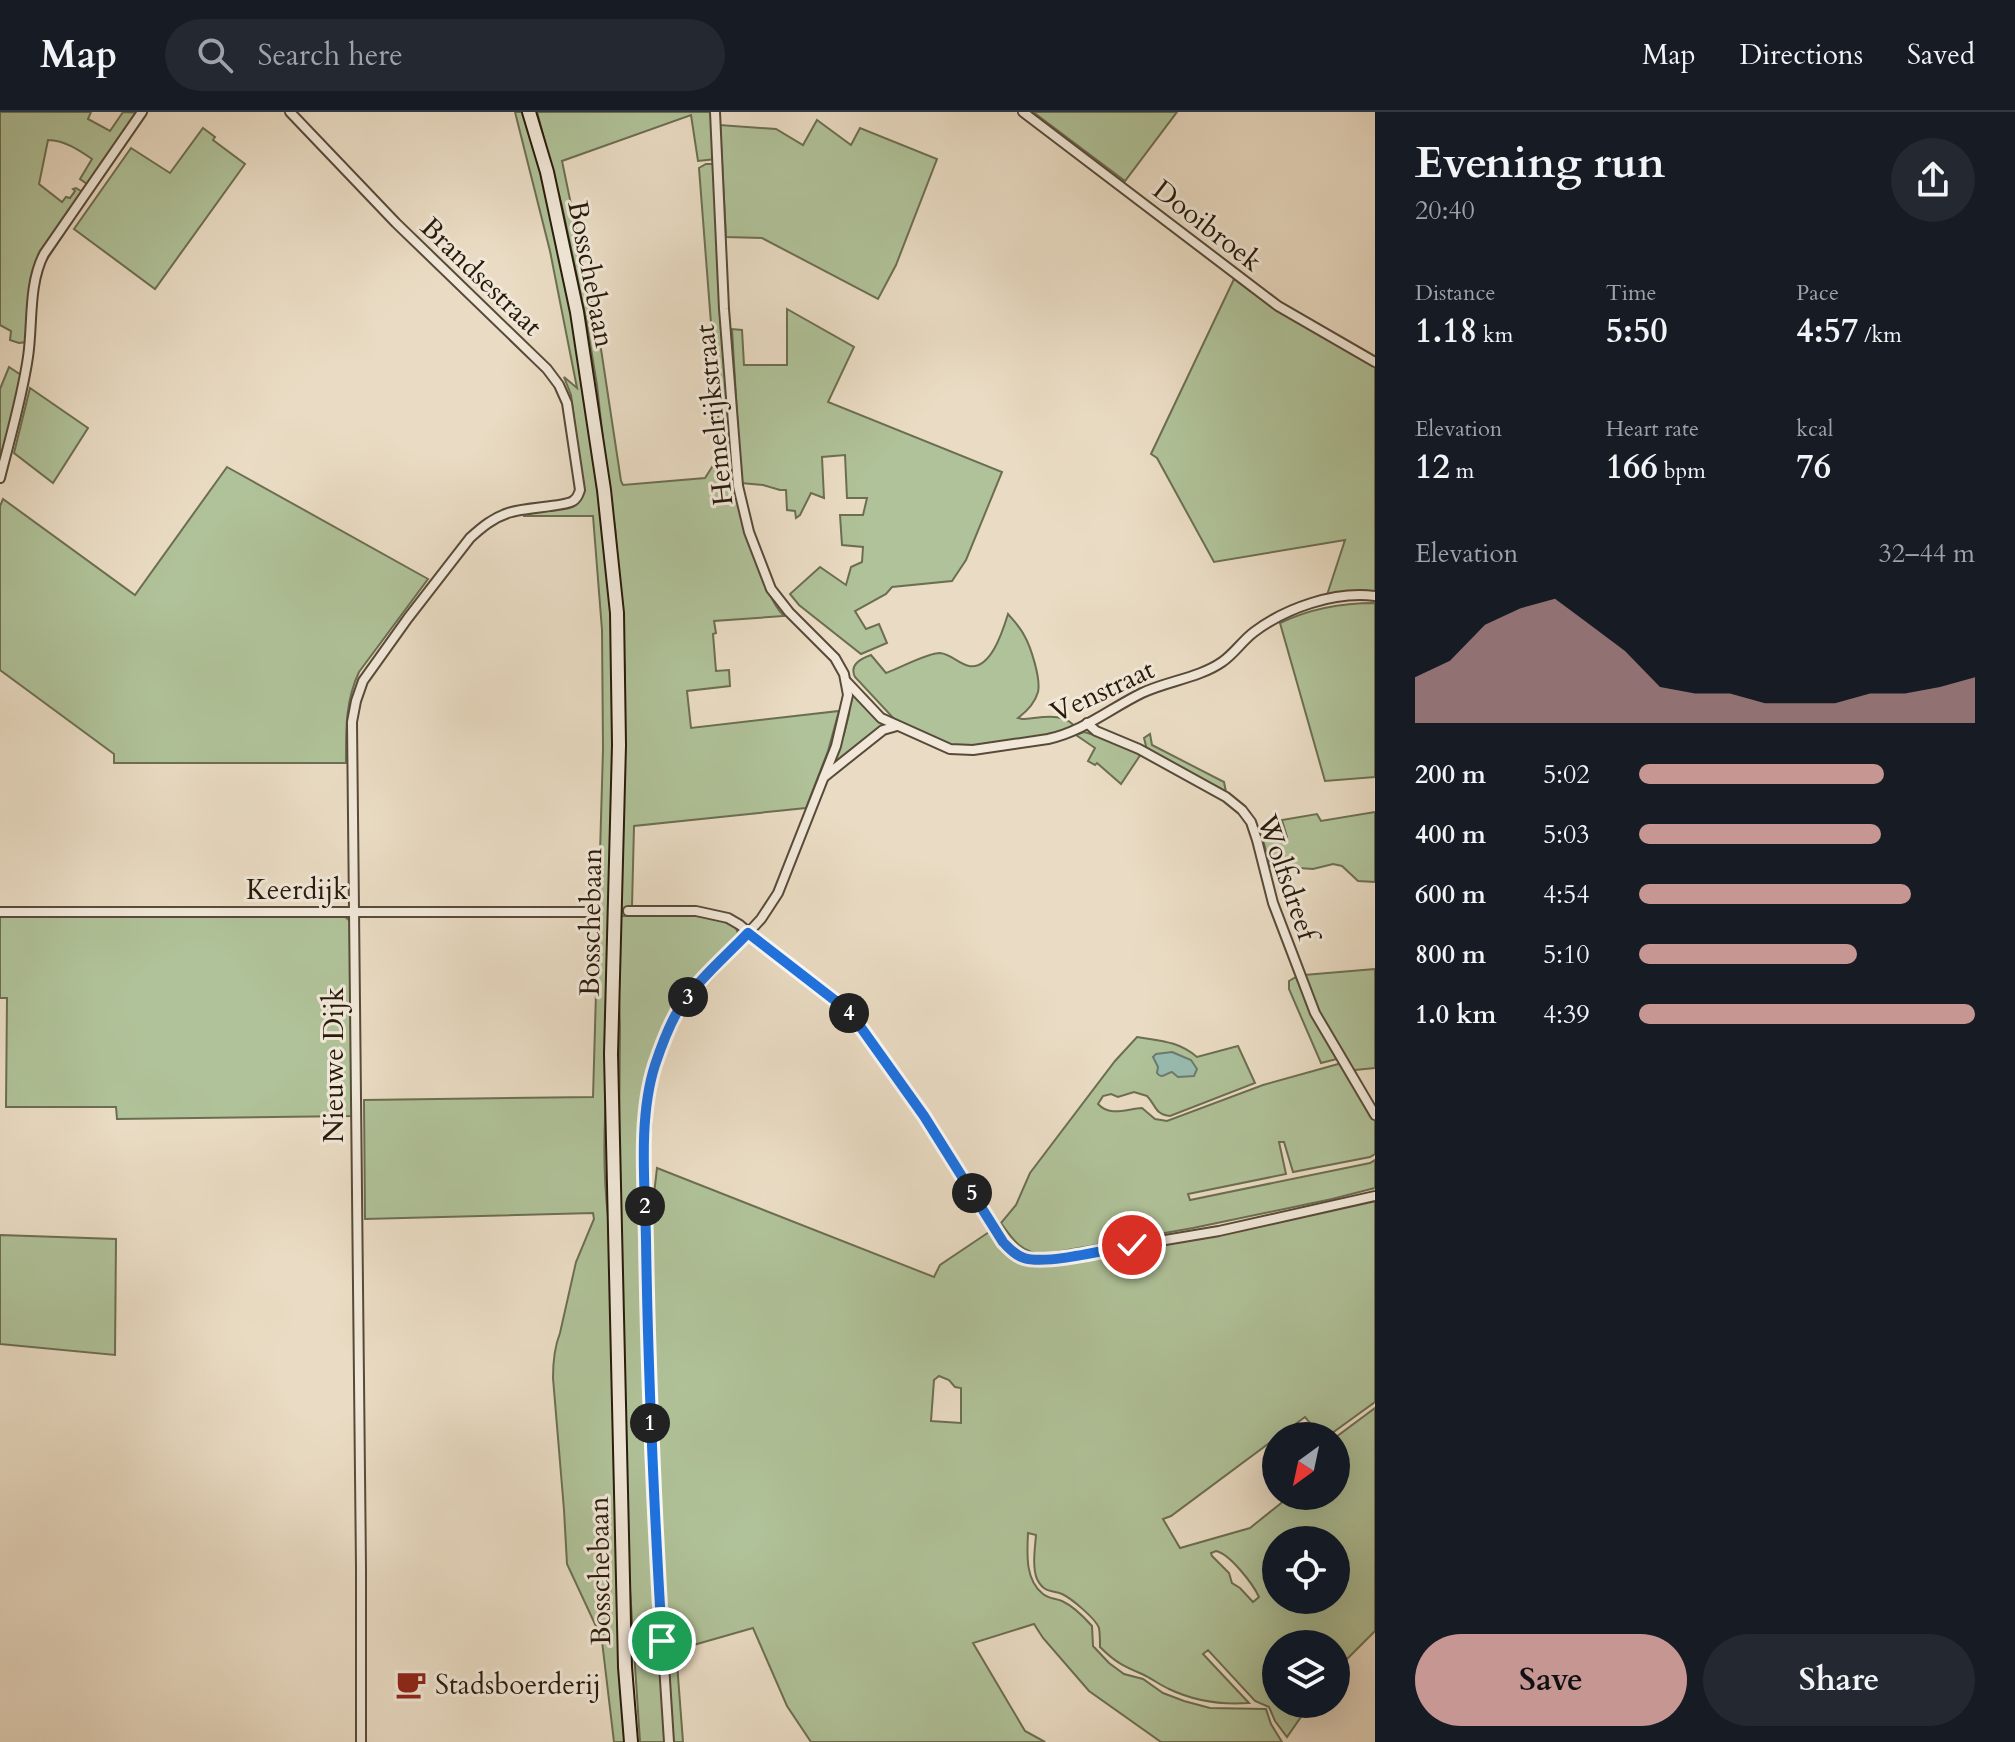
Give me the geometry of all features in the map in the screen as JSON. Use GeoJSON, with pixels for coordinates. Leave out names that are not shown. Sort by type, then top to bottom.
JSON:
{"type":"FeatureCollection","features":[{"type":"Feature","properties":{"kind":"main road","name":"Bosschebaan"},"geometry":{"type":"LineString","coordinates":[[529,112],[547,172],[577,312],[604,490],[617,613],[619,745],[611,1054],[625,1667],[631,1742]]}},
{"type":"Feature","properties":{"kind":"street"},"geometry":{"type":"LineString","coordinates":[[0,477],[24,384],[36,269],[142,112]]}},
{"type":"Feature","properties":{"kind":"street","name":"Brandsestraat"},"geometry":{"type":"LineString","coordinates":[[290,112],[396,223],[553,377],[567,403],[580,490],[573,501]]}},
{"type":"Feature","properties":{"kind":"street","name":"Hemelrijkstraat"},"geometry":{"type":"LineString","coordinates":[[715,112],[724,309],[738,486],[743,512],[771,589],[789,612],[835,658],[846,682]]}},
{"type":"Feature","properties":{"kind":"street","name":"Dooibroek"},"geometry":{"type":"LineString","coordinates":[[1023,112],[1278,306],[1375,362]]}},
{"type":"Feature","properties":{"kind":"street","name":"Nieuwe Dijk"},"geometry":{"type":"LineString","coordinates":[[361,1742],[352,722],[363,681],[470,538],[496,518],[512,511],[573,501]]}},
{"type":"Feature","properties":{"kind":"street","name":"Venstraat"},"geometry":{"type":"LineString","coordinates":[[846,682],[881,718],[944,747],[973,750],[1058,737],[1145,691],[1222,662],[1261,627],[1296,607],[1347,596],[1375,596]]}},
{"type":"Feature","properties":{"kind":"street"},"geometry":{"type":"LineString","coordinates":[[669,1742],[655,1525],[646,1273],[646,1120],[654,1068],[683,1003],[748,933],[778,893],[836,746],[847,706],[846,682]]}},
{"type":"Feature","properties":{"kind":"street","name":"Wolfsdreef"},"geometry":{"type":"LineString","coordinates":[[1087,723],[1096,731],[1121,740],[1226,797],[1251,822],[1273,903],[1315,1013],[1375,1115]]}},
{"type":"Feature","properties":{"kind":"street"},"geometry":{"type":"LineString","coordinates":[[824,777],[883,730],[897,726]]}},
{"type":"Feature","properties":{"kind":"street"},"geometry":{"type":"LineString","coordinates":[[628,911],[696,911],[728,918],[837,1002],[862,1029],[924,1116],[1003,1242],[1016,1255],[1046,1260],[1219,1231],[1375,1196]]}},
{"type":"Feature","properties":{"kind":"street","name":"Keerdijk"},"geometry":{"type":"LineString","coordinates":[[0,912],[595,912]]}},
{"type":"Feature","properties":{"kind":"green space"},"geometry":{"type":"Polygon","coordinates":[[[0,112],[91,112],[88,119],[110,131],[123,112],[146,113],[94,189],[80,179],[92,159],[66,144],[48,140],[39,184],[62,202],[66,197],[70,198],[76,188],[89,196],[41,268],[27,342],[19,343],[10,340],[11,331],[0,325],[0,112]]]}},
{"type":"Feature","properties":{"kind":"green space"},"geometry":{"type":"Polygon","coordinates":[[[515,112],[527,112],[565,265],[608,543],[615,676],[604,1161],[627,1742],[614,1742],[603,1635],[601,1637],[567,1564],[553,1378],[555,1350],[576,1262],[594,1219],[593,1213],[365,1219],[364,1100],[593,1097],[603,749],[602,630],[593,516],[523,516],[571,505],[583,491],[571,395],[564,377],[577,388],[550,251],[515,112]]]}},
{"type":"Feature","properties":{"kind":"green space"},"geometry":{"type":"Polygon","coordinates":[[[537,112],[713,112],[716,159],[698,161],[691,115],[562,161],[601,349],[621,481],[623,485],[705,478],[721,453],[699,168],[716,164],[733,482],[761,573],[784,616],[714,621],[716,671],[729,670],[730,686],[687,691],[691,728],[839,711],[828,751],[806,808],[634,826],[632,907],[622,908],[622,916],[712,917],[735,926],[738,933],[691,983],[667,1025],[647,1095],[648,1434],[666,1742],[640,1742],[629,1574],[617,931],[625,762],[625,675],[615,527],[586,319],[562,206],[537,112]]]}},
{"type":"Feature","properties":{"kind":"green space"},"geometry":{"type":"Polygon","coordinates":[[[1033,112],[1177,112],[1125,181],[1033,112]]]}},
{"type":"Feature","properties":{"kind":"green space"},"geometry":{"type":"Polygon","coordinates":[[[817,120],[851,145],[860,128],[937,159],[896,265],[878,299],[762,238],[726,237],[720,125],[776,129],[803,145],[817,120]]]}},
{"type":"Feature","properties":{"kind":"green space"},"geometry":{"type":"Polygon","coordinates":[[[203,128],[215,137],[213,140],[245,164],[155,289],[74,229],[131,148],[170,173],[203,128]]]}},
{"type":"Feature","properties":{"kind":"green space"},"geometry":{"type":"Polygon","coordinates":[[[1234,279],[1276,310],[1375,367],[1375,593],[1326,598],[1345,540],[1214,562],[1157,458],[1151,454],[1234,279]]]}},
{"type":"Feature","properties":{"kind":"green space"},"geometry":{"type":"Polygon","coordinates":[[[787,309],[854,347],[828,402],[1002,472],[966,560],[952,581],[892,587],[886,594],[855,611],[866,629],[879,624],[887,643],[861,654],[799,605],[790,594],[820,567],[846,585],[851,567],[862,562],[863,547],[842,545],[840,515],[863,515],[867,498],[847,498],[845,455],[822,457],[824,498],[811,493],[796,518],[795,511],[787,510],[786,490],[741,483],[732,329],[742,330],[744,365],[787,365],[787,309]]]}},
{"type":"Feature","properties":{"kind":"green space"},"geometry":{"type":"Polygon","coordinates":[[[9,367],[24,377],[0,468],[0,389],[9,367]]]}},
{"type":"Feature","properties":{"kind":"green space"},"geometry":{"type":"Polygon","coordinates":[[[30,388],[88,428],[53,483],[14,453],[30,388]]]}},
{"type":"Feature","properties":{"kind":"green space"},"geometry":{"type":"Polygon","coordinates":[[[227,467],[428,579],[354,683],[346,728],[346,763],[114,763],[114,754],[0,670],[0,506],[3,499],[135,595],[227,467]]]}},
{"type":"Feature","properties":{"kind":"green space"},"geometry":{"type":"Polygon","coordinates":[[[1375,603],[1375,777],[1325,781],[1280,623],[1326,608],[1375,603]]]}},
{"type":"Feature","properties":{"kind":"green space"},"geometry":{"type":"Polygon","coordinates":[[[1008,614],[1027,640],[1038,679],[1035,700],[1018,718],[1059,717],[1076,728],[986,747],[944,746],[896,721],[855,677],[855,666],[871,655],[886,673],[940,653],[965,665],[977,666],[995,648],[1008,614]]]}},
{"type":"Feature","properties":{"kind":"green space"},"geometry":{"type":"Polygon","coordinates":[[[851,692],[889,725],[834,767],[832,765],[849,714],[851,692]]]}},
{"type":"Feature","properties":{"kind":"green space"},"geometry":{"type":"Polygon","coordinates":[[[1084,732],[1112,740],[1141,754],[1121,784],[1097,763],[1088,761],[1095,748],[1076,735],[1084,732]]]}},
{"type":"Feature","properties":{"kind":"green space"},"geometry":{"type":"Polygon","coordinates":[[[1150,734],[1152,745],[1224,782],[1226,792],[1147,750],[1144,738],[1150,734]]]}},
{"type":"Feature","properties":{"kind":"green space"},"geometry":{"type":"Polygon","coordinates":[[[1375,812],[1375,882],[1358,881],[1342,866],[1333,864],[1313,869],[1270,866],[1263,840],[1287,837],[1282,820],[1317,814],[1321,821],[1375,812]]]}},
{"type":"Feature","properties":{"kind":"green space"},"geometry":{"type":"Polygon","coordinates":[[[0,916],[344,916],[350,921],[353,1116],[117,1119],[116,1107],[6,1107],[7,998],[0,998],[0,916]]]}},
{"type":"Feature","properties":{"kind":"green space"},"geometry":{"type":"Polygon","coordinates":[[[1375,969],[1375,1068],[1355,1070],[1321,1017],[1302,973],[1375,969]]]}},
{"type":"Feature","properties":{"kind":"green space"},"geometry":{"type":"Polygon","coordinates":[[[1296,977],[1337,1059],[1321,1063],[1289,989],[1289,981],[1296,977]]]}},
{"type":"Feature","properties":{"kind":"green space"},"geometry":{"type":"Polygon","coordinates":[[[1137,1037],[1176,1045],[1197,1057],[1238,1046],[1255,1083],[1170,1116],[1159,1112],[1147,1096],[1134,1092],[1118,1097],[1111,1094],[1103,1096],[1098,1104],[1103,1108],[1118,1111],[1142,1108],[1155,1119],[1167,1121],[1263,1085],[1342,1063],[1375,1119],[1375,1154],[1370,1157],[1293,1172],[1284,1142],[1279,1142],[1286,1174],[1188,1194],[1190,1200],[1375,1160],[1375,1188],[1193,1228],[1045,1254],[1024,1248],[1001,1223],[1016,1205],[1030,1173],[1115,1061],[1137,1037]]]}},
{"type":"Feature","properties":{"kind":"green space"},"geometry":{"type":"Polygon","coordinates":[[[657,1168],[934,1277],[940,1265],[995,1228],[1005,1242],[1036,1263],[1375,1199],[1375,1402],[1347,1422],[1309,1422],[1305,1417],[1298,1422],[1262,1422],[1262,1448],[1163,1519],[1180,1548],[1250,1528],[1272,1510],[1350,1510],[1350,1427],[1375,1408],[1375,1631],[1350,1656],[1350,1630],[1262,1630],[1262,1704],[1255,1701],[1208,1650],[1203,1654],[1249,1703],[1218,1703],[1188,1697],[1124,1666],[1100,1647],[1099,1628],[1088,1614],[1066,1596],[1040,1584],[1034,1557],[1036,1535],[1028,1533],[1028,1566],[1033,1582],[1043,1594],[1066,1603],[1092,1626],[1093,1646],[1109,1663],[1124,1674],[1143,1679],[1163,1693],[1184,1701],[1210,1708],[1262,1709],[1262,1718],[1269,1718],[1282,1742],[1161,1742],[1089,1691],[1034,1624],[973,1643],[1025,1731],[1045,1742],[811,1742],[787,1706],[753,1628],[676,1650],[683,1742],[673,1742],[654,1380],[652,1212],[657,1168]],[[939,1376],[934,1380],[931,1421],[961,1423],[961,1388],[955,1387],[939,1376]],[[1216,1551],[1211,1553],[1212,1556],[1229,1573],[1232,1583],[1253,1602],[1259,1597],[1246,1578],[1234,1563],[1216,1551]]]}},
{"type":"Feature","properties":{"kind":"green space"},"geometry":{"type":"Polygon","coordinates":[[[0,1235],[116,1239],[115,1355],[0,1344],[0,1235]]]}},
{"type":"Feature","properties":{"kind":"green space"},"geometry":{"type":"Polygon","coordinates":[[[1274,1718],[1300,1718],[1287,1737],[1274,1718]]]}},
{"type":"Feature","properties":{"kind":"water"},"geometry":{"type":"Polygon","coordinates":[[[1172,1052],[1191,1060],[1197,1069],[1194,1076],[1178,1077],[1172,1072],[1162,1076],[1157,1073],[1158,1067],[1153,1057],[1172,1052]]]}},
{"type":"Feature","properties":{"kind":"tunnel"},"geometry":{"type":"LineString","coordinates":[[595,912],[628,911]]}},
{"type":"Feature","properties":{"kind":"place","name":"Stadsboerderij"},"geometry":{"type":"Point","coordinates":[411,1684]}},
{"type":"Feature","properties":{"kind":"route"},"geometry":{"type":"LineString","coordinates":[[662,1641],[647,1333],[645,1152],[648,1094],[662,1046],[683,1003],[748,933],[837,1002],[862,1029],[924,1116],[1003,1242],[1016,1255],[1046,1260],[1132,1245]]}}]}
